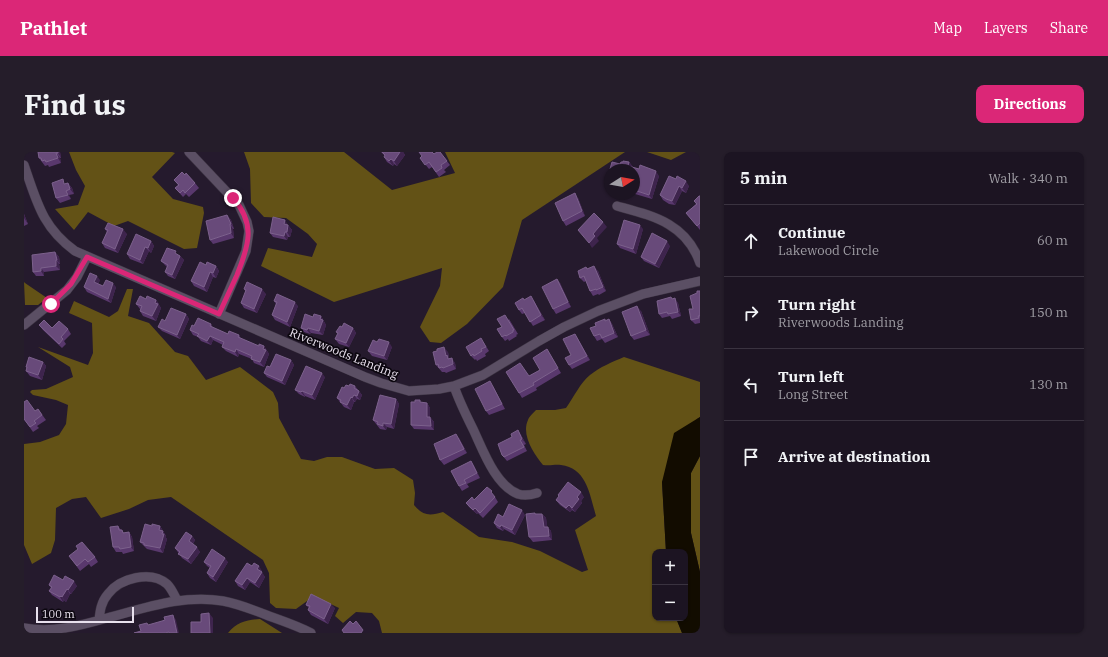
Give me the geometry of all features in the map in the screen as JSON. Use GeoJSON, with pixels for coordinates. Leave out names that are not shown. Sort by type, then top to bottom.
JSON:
{"type":"FeatureCollection","features":[{"type":"Feature","properties":{"kind":"street"},"geometry":{"type":"LineString","coordinates":[[189,152],[198,164],[239,205],[247,222],[249,231],[246,250],[219,314]]}},
{"type":"Feature","properties":{"kind":"street","name":"Riverwoods Landing"},"geometry":{"type":"LineString","coordinates":[[24,165],[38,206],[47,222],[61,240],[75,251],[381,383],[409,391],[454,386],[483,375],[569,324],[598,311],[643,294],[700,280]]}},
{"type":"Feature","properties":{"kind":"street"},"geometry":{"type":"LineString","coordinates":[[617,206],[653,216],[669,224],[679,231],[690,243],[700,263]]}},
{"type":"Feature","properties":{"kind":"street"},"geometry":{"type":"LineString","coordinates":[[24,326],[67,290],[77,277],[87,257]]}},
{"type":"Feature","properties":{"kind":"street"},"geometry":{"type":"LineString","coordinates":[[454,386],[489,463],[497,476],[507,487],[518,494],[530,495],[537,493]]}},
{"type":"Feature","properties":{"kind":"street"},"geometry":{"type":"LineString","coordinates":[[99,620],[103,601],[107,594],[118,585],[133,578],[146,578],[162,581],[170,588],[177,600]]}},
{"type":"Feature","properties":{"kind":"street"},"geometry":{"type":"LineString","coordinates":[[24,628],[51,631],[71,628],[177,600],[203,599],[245,607],[312,633]]}},
{"type":"Feature","properties":{"kind":"shaded area"},"geometry":{"type":"Polygon","coordinates":[[[69,152],[175,153],[152,177],[173,199],[203,207],[204,213],[197,248],[184,249],[128,221],[114,226],[88,212],[74,230],[55,209],[78,205],[85,186],[76,170],[69,152]]]}},
{"type":"Feature","properties":{"kind":"shaded area"},"geometry":{"type":"Polygon","coordinates":[[[244,152],[344,152],[392,190],[455,173],[445,152],[625,152],[607,164],[604,164],[604,166],[522,220],[503,287],[467,324],[441,343],[430,342],[420,327],[440,286],[442,268],[334,302],[261,266],[268,248],[312,257],[317,244],[308,234],[286,218],[264,217],[251,203],[250,169],[244,152]]]}},
{"type":"Feature","properties":{"kind":"shaded area"},"geometry":{"type":"Polygon","coordinates":[[[647,152],[686,152],[671,160],[647,152]]]}},
{"type":"Feature","properties":{"kind":"shaded area"},"geometry":{"type":"Polygon","coordinates":[[[24,282],[47,298],[38,305],[25,305],[24,282]]]}},
{"type":"Feature","properties":{"kind":"shaded area"},"geometry":{"type":"Polygon","coordinates":[[[127,289],[133,289],[128,316],[149,323],[175,352],[188,356],[206,380],[240,367],[273,392],[278,403],[279,418],[301,459],[314,461],[327,457],[342,457],[375,469],[394,468],[413,480],[415,493],[414,505],[420,511],[427,514],[443,512],[479,537],[512,542],[540,551],[582,572],[588,570],[575,530],[596,516],[589,492],[582,477],[577,471],[570,467],[559,465],[543,465],[532,450],[527,438],[526,426],[529,418],[536,410],[555,410],[566,408],[586,378],[602,367],[624,357],[700,382],[700,417],[697,419],[662,482],[666,549],[652,549],[652,621],[677,621],[682,633],[382,633],[379,621],[372,613],[356,612],[343,623],[335,616],[339,608],[314,596],[296,609],[276,608],[270,603],[269,573],[263,560],[171,497],[148,500],[129,509],[101,518],[86,497],[72,499],[56,508],[55,540],[51,553],[32,564],[24,545],[24,444],[40,442],[59,435],[66,424],[68,405],[56,400],[33,395],[30,392],[32,390],[46,389],[73,377],[70,367],[38,347],[88,365],[93,353],[92,323],[69,313],[74,301],[109,317],[118,311],[127,289]]]}},
{"type":"Feature","properties":{"kind":"shaded area"},"geometry":{"type":"Polygon","coordinates":[[[700,417],[700,456],[691,473],[691,533],[700,572],[700,633],[682,633],[677,621],[688,621],[688,549],[666,549],[662,482],[674,433],[700,417]]]}},
{"type":"Feature","properties":{"kind":"shaded area"},"geometry":{"type":"Polygon","coordinates":[[[700,456],[700,572],[691,533],[691,473],[700,456]]]}},
{"type":"Feature","properties":{"kind":"shaded area"},"geometry":{"type":"Polygon","coordinates":[[[260,619],[282,633],[228,633],[231,629],[242,622],[260,619]]]}},
{"type":"Feature","properties":{"kind":"building"},"geometry":{"type":"Polygon","coordinates":[[[38,152],[58,152],[56,153],[58,158],[46,162],[45,160],[42,161],[41,158],[39,158],[38,152]]]}},
{"type":"Feature","properties":{"kind":"building"},"geometry":{"type":"Polygon","coordinates":[[[382,152],[400,152],[394,161],[391,159],[389,161],[384,157],[385,155],[382,152]]]}},
{"type":"Feature","properties":{"kind":"building"},"geometry":{"type":"Polygon","coordinates":[[[419,152],[432,152],[434,154],[440,152],[447,161],[441,165],[442,168],[436,172],[429,162],[425,165],[420,158],[422,156],[419,152]]]}},
{"type":"Feature","properties":{"kind":"building"},"geometry":{"type":"Polygon","coordinates":[[[623,162],[629,162],[628,164],[620,164],[623,162]]]}},
{"type":"Feature","properties":{"kind":"building"},"geometry":{"type":"Polygon","coordinates":[[[640,165],[656,171],[649,195],[640,192],[640,165]]]}},
{"type":"Feature","properties":{"kind":"building"},"geometry":{"type":"Polygon","coordinates":[[[182,172],[185,175],[186,173],[195,183],[185,193],[183,190],[180,193],[175,188],[179,185],[174,180],[182,172]]]}},
{"type":"Feature","properties":{"kind":"building"},"geometry":{"type":"Polygon","coordinates":[[[669,176],[676,179],[677,176],[686,181],[682,188],[679,186],[672,201],[660,195],[669,176]]]}},
{"type":"Feature","properties":{"kind":"building"},"geometry":{"type":"Polygon","coordinates":[[[63,179],[64,184],[68,183],[70,189],[66,191],[68,195],[56,198],[52,183],[63,179]]]}},
{"type":"Feature","properties":{"kind":"building"},"geometry":{"type":"Polygon","coordinates":[[[575,193],[582,211],[563,221],[555,203],[575,193]]]}},
{"type":"Feature","properties":{"kind":"building"},"geometry":{"type":"Polygon","coordinates":[[[699,196],[700,223],[697,226],[686,213],[697,204],[694,201],[699,196]]]}},
{"type":"Feature","properties":{"kind":"building"},"geometry":{"type":"Polygon","coordinates":[[[594,213],[603,222],[593,234],[595,236],[589,243],[578,230],[594,213]]]}},
{"type":"Feature","properties":{"kind":"building"},"geometry":{"type":"Polygon","coordinates":[[[227,215],[231,224],[231,233],[210,240],[206,221],[227,215]]]}},
{"type":"Feature","properties":{"kind":"building"},"geometry":{"type":"Polygon","coordinates":[[[273,217],[285,220],[284,224],[288,225],[287,232],[285,232],[284,236],[270,233],[273,217]]]}},
{"type":"Feature","properties":{"kind":"building"},"geometry":{"type":"Polygon","coordinates":[[[624,220],[640,225],[633,249],[617,244],[624,220]]]}},
{"type":"Feature","properties":{"kind":"building"},"geometry":{"type":"Polygon","coordinates":[[[108,223],[123,229],[115,249],[102,243],[108,230],[105,229],[108,223]]]}},
{"type":"Feature","properties":{"kind":"building"},"geometry":{"type":"Polygon","coordinates":[[[652,233],[667,241],[655,264],[641,257],[652,233]]]}},
{"type":"Feature","properties":{"kind":"building"},"geometry":{"type":"Polygon","coordinates":[[[136,234],[151,241],[148,248],[145,247],[140,260],[127,254],[136,234]]]}},
{"type":"Feature","properties":{"kind":"building"},"geometry":{"type":"Polygon","coordinates":[[[167,248],[176,251],[175,253],[180,256],[172,275],[165,272],[168,265],[161,261],[167,248]]]}},
{"type":"Feature","properties":{"kind":"building"},"geometry":{"type":"Polygon","coordinates":[[[55,252],[57,260],[56,266],[41,268],[41,271],[33,272],[32,255],[55,252]]]}},
{"type":"Feature","properties":{"kind":"building"},"geometry":{"type":"Polygon","coordinates":[[[200,262],[206,265],[207,262],[216,266],[213,273],[210,272],[204,287],[191,281],[200,262]]]}},
{"type":"Feature","properties":{"kind":"building"},"geometry":{"type":"Polygon","coordinates":[[[594,266],[603,287],[590,291],[584,276],[580,278],[578,271],[586,267],[587,269],[594,266]]]}},
{"type":"Feature","properties":{"kind":"building"},"geometry":{"type":"Polygon","coordinates":[[[90,273],[97,276],[94,282],[103,286],[106,280],[113,283],[108,299],[84,287],[90,273]]]}},
{"type":"Feature","properties":{"kind":"building"},"geometry":{"type":"Polygon","coordinates":[[[557,279],[568,302],[553,309],[542,287],[557,279]]]}},
{"type":"Feature","properties":{"kind":"building"},"geometry":{"type":"Polygon","coordinates":[[[247,282],[262,289],[254,309],[241,303],[246,290],[244,289],[247,282]]]}},
{"type":"Feature","properties":{"kind":"building"},"geometry":{"type":"Polygon","coordinates":[[[697,291],[700,291],[700,316],[698,316],[699,318],[691,320],[689,309],[693,309],[690,296],[697,293],[697,291]]]}},
{"type":"Feature","properties":{"kind":"building"},"geometry":{"type":"Polygon","coordinates":[[[277,294],[295,302],[287,322],[272,315],[277,302],[274,301],[277,294]]]}},
{"type":"Feature","properties":{"kind":"building"},"geometry":{"type":"Polygon","coordinates":[[[140,296],[146,299],[147,296],[156,300],[155,303],[158,304],[152,316],[140,311],[142,306],[136,304],[140,296]]]}},
{"type":"Feature","properties":{"kind":"building"},"geometry":{"type":"Polygon","coordinates":[[[531,296],[541,315],[530,322],[522,308],[519,310],[515,303],[523,298],[524,300],[531,296]]]}},
{"type":"Feature","properties":{"kind":"building"},"geometry":{"type":"Polygon","coordinates":[[[671,297],[672,299],[675,298],[678,312],[659,314],[657,301],[671,297]]]}},
{"type":"Feature","properties":{"kind":"building"},"geometry":{"type":"Polygon","coordinates":[[[637,306],[646,330],[631,336],[622,312],[637,306]]]}},
{"type":"Feature","properties":{"kind":"building"},"geometry":{"type":"Polygon","coordinates":[[[171,308],[186,314],[177,335],[158,327],[162,319],[165,321],[171,308]]]}},
{"type":"Feature","properties":{"kind":"building"},"geometry":{"type":"Polygon","coordinates":[[[305,314],[313,317],[314,314],[321,316],[320,319],[323,320],[319,331],[301,328],[305,314]]]}},
{"type":"Feature","properties":{"kind":"building"},"geometry":{"type":"Polygon","coordinates":[[[505,315],[514,330],[513,332],[502,337],[497,329],[502,327],[497,319],[505,315]]]}},
{"type":"Feature","properties":{"kind":"building"},"geometry":{"type":"Polygon","coordinates":[[[198,318],[211,324],[210,326],[228,334],[229,331],[239,335],[238,337],[259,346],[259,344],[264,346],[263,349],[266,350],[260,362],[251,359],[252,356],[236,349],[235,352],[222,347],[224,342],[210,336],[207,341],[197,336],[199,334],[190,330],[198,318]]]}},
{"type":"Feature","properties":{"kind":"building"},"geometry":{"type":"Polygon","coordinates":[[[605,319],[605,321],[609,319],[614,333],[602,338],[600,334],[594,336],[590,328],[596,326],[595,323],[605,319]]]}},
{"type":"Feature","properties":{"kind":"building"},"geometry":{"type":"Polygon","coordinates":[[[44,320],[52,328],[59,321],[68,329],[61,337],[63,339],[59,344],[39,325],[44,320]]]}},
{"type":"Feature","properties":{"kind":"building"},"geometry":{"type":"Polygon","coordinates":[[[344,323],[353,328],[346,343],[335,339],[338,333],[336,332],[344,323]]]}},
{"type":"Feature","properties":{"kind":"building"},"geometry":{"type":"Polygon","coordinates":[[[575,334],[587,356],[569,365],[565,358],[571,355],[563,339],[575,334]]]}},
{"type":"Feature","properties":{"kind":"building"},"geometry":{"type":"Polygon","coordinates":[[[481,338],[486,347],[481,349],[482,351],[474,356],[473,354],[471,356],[466,347],[481,338]]]}},
{"type":"Feature","properties":{"kind":"building"},"geometry":{"type":"Polygon","coordinates":[[[379,339],[389,342],[384,356],[368,351],[373,340],[377,342],[379,339]]]}},
{"type":"Feature","properties":{"kind":"building"},"geometry":{"type":"Polygon","coordinates":[[[444,347],[446,356],[447,355],[448,359],[452,358],[453,364],[439,368],[438,364],[436,365],[433,352],[444,347]]]}},
{"type":"Feature","properties":{"kind":"building"},"geometry":{"type":"Polygon","coordinates":[[[547,349],[558,368],[533,383],[534,385],[519,393],[506,372],[520,363],[529,376],[540,370],[533,358],[547,349]]]}},
{"type":"Feature","properties":{"kind":"building"},"geometry":{"type":"Polygon","coordinates":[[[276,354],[291,360],[282,381],[264,373],[267,366],[270,367],[276,354]]]}},
{"type":"Feature","properties":{"kind":"building"},"geometry":{"type":"Polygon","coordinates":[[[29,357],[43,362],[38,375],[26,371],[29,357]]]}},
{"type":"Feature","properties":{"kind":"building"},"geometry":{"type":"Polygon","coordinates":[[[306,366],[322,373],[312,395],[295,390],[306,366]]]}},
{"type":"Feature","properties":{"kind":"building"},"geometry":{"type":"Polygon","coordinates":[[[490,381],[502,404],[486,411],[475,389],[490,381]]]}},
{"type":"Feature","properties":{"kind":"building"},"geometry":{"type":"Polygon","coordinates":[[[350,384],[355,386],[354,388],[359,391],[357,396],[354,395],[352,398],[351,397],[347,405],[340,402],[341,400],[337,398],[342,387],[344,388],[346,385],[349,386],[350,384]]]}},
{"type":"Feature","properties":{"kind":"building"},"geometry":{"type":"Polygon","coordinates":[[[380,395],[396,399],[391,424],[383,423],[383,426],[377,424],[378,422],[373,420],[380,395]]]}},
{"type":"Feature","properties":{"kind":"building"},"geometry":{"type":"Polygon","coordinates":[[[27,400],[35,411],[38,409],[42,415],[34,421],[36,423],[30,427],[24,419],[24,402],[27,400]]]}},
{"type":"Feature","properties":{"kind":"building"},"geometry":{"type":"Polygon","coordinates":[[[415,400],[420,400],[420,402],[427,403],[427,417],[430,417],[431,426],[411,425],[411,402],[415,402],[415,400]]]}},
{"type":"Feature","properties":{"kind":"building"},"geometry":{"type":"Polygon","coordinates":[[[518,430],[522,439],[520,440],[524,447],[504,457],[498,444],[512,437],[511,434],[518,430]]]}},
{"type":"Feature","properties":{"kind":"building"},"geometry":{"type":"Polygon","coordinates":[[[456,434],[464,449],[440,460],[434,444],[456,434]]]}},
{"type":"Feature","properties":{"kind":"building"},"geometry":{"type":"Polygon","coordinates":[[[471,461],[477,473],[464,480],[466,483],[459,486],[451,471],[471,461]]]}},
{"type":"Feature","properties":{"kind":"building"},"geometry":{"type":"Polygon","coordinates":[[[568,482],[581,492],[577,497],[579,499],[572,508],[569,505],[566,508],[556,500],[568,482]]]}},
{"type":"Feature","properties":{"kind":"building"},"geometry":{"type":"Polygon","coordinates":[[[487,487],[492,491],[491,492],[495,497],[480,513],[475,508],[473,510],[466,503],[472,497],[474,500],[487,487]]]}},
{"type":"Feature","properties":{"kind":"building"},"geometry":{"type":"Polygon","coordinates":[[[509,504],[522,510],[512,530],[501,525],[500,527],[494,523],[498,514],[503,517],[509,504]]]}},
{"type":"Feature","properties":{"kind":"building"},"geometry":{"type":"Polygon","coordinates":[[[526,514],[542,514],[544,527],[548,527],[549,536],[529,537],[526,514]]]}},
{"type":"Feature","properties":{"kind":"building"},"geometry":{"type":"Polygon","coordinates":[[[145,524],[160,526],[159,530],[163,531],[162,534],[164,534],[160,548],[144,545],[144,543],[140,542],[145,524]]]}},
{"type":"Feature","properties":{"kind":"building"},"geometry":{"type":"Polygon","coordinates":[[[118,526],[119,530],[122,530],[123,533],[129,532],[131,547],[120,549],[119,547],[113,547],[110,527],[118,526]]]}},
{"type":"Feature","properties":{"kind":"building"},"geometry":{"type":"Polygon","coordinates":[[[186,532],[192,536],[189,541],[197,547],[188,559],[178,554],[180,552],[175,548],[186,532]]]}},
{"type":"Feature","properties":{"kind":"building"},"geometry":{"type":"Polygon","coordinates":[[[82,542],[95,557],[88,562],[85,559],[77,566],[69,556],[78,549],[76,546],[82,542]]]}},
{"type":"Feature","properties":{"kind":"building"},"geometry":{"type":"Polygon","coordinates":[[[212,549],[225,558],[213,577],[207,573],[211,566],[204,562],[212,549]]]}},
{"type":"Feature","properties":{"kind":"building"},"geometry":{"type":"Polygon","coordinates":[[[247,563],[252,566],[254,563],[259,566],[257,569],[262,572],[255,583],[247,578],[242,585],[235,581],[247,563]]]}},
{"type":"Feature","properties":{"kind":"building"},"geometry":{"type":"Polygon","coordinates":[[[54,575],[63,580],[65,576],[74,581],[62,597],[49,591],[52,587],[49,585],[54,575]]]}},
{"type":"Feature","properties":{"kind":"building"},"geometry":{"type":"Polygon","coordinates":[[[311,594],[331,604],[324,619],[308,610],[310,606],[306,605],[311,594]]]}},
{"type":"Feature","properties":{"kind":"building"},"geometry":{"type":"Polygon","coordinates":[[[209,613],[210,633],[191,633],[191,622],[201,622],[201,614],[209,613]]]}},
{"type":"Feature","properties":{"kind":"building"},"geometry":{"type":"Polygon","coordinates":[[[173,615],[177,633],[134,633],[141,631],[139,625],[147,623],[148,625],[162,621],[165,620],[164,617],[173,615]]]}},
{"type":"Feature","properties":{"kind":"building"},"geometry":{"type":"Polygon","coordinates":[[[350,621],[353,624],[356,621],[363,630],[361,633],[344,633],[342,630],[350,621]]]}},
{"type":"Feature","properties":{"kind":"route"},"geometry":{"type":"LineString","coordinates":[[51,304],[67,290],[87,257],[219,314],[242,261],[248,242],[249,231],[244,213],[233,198]]}}]}
